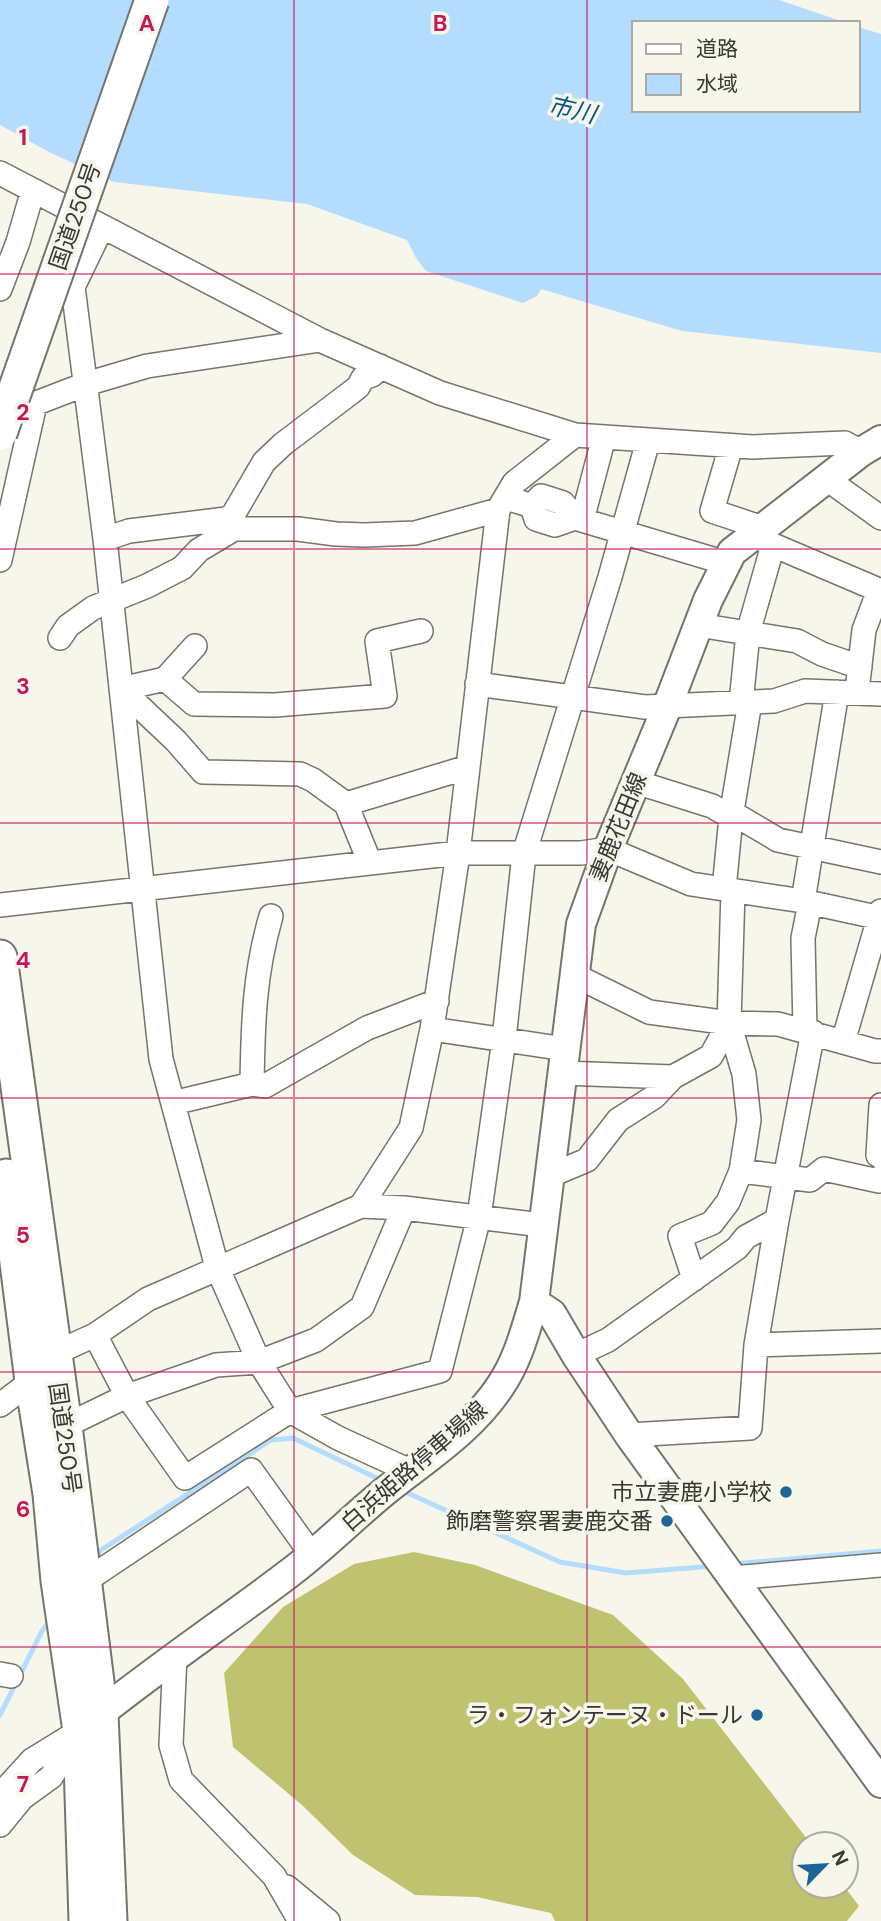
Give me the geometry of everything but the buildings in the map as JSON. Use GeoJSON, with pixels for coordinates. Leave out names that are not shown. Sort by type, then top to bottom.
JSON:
{"type":"FeatureCollection","features":[{"type":"Feature","properties":{"kind":"highway","name":"国道250号"},"geometry":{"type":"LineString","coordinates":[[0,377],[37,263],[131,0]]}},
{"type":"Feature","properties":{"kind":"highway","name":"国道250号"},"geometry":{"type":"LineString","coordinates":[[0,433],[152,0]]}},
{"type":"Feature","properties":{"kind":"highway","name":"国道250号"},"geometry":{"type":"LineString","coordinates":[[0,957],[84,1582],[90,1722],[110,1921]]}},
{"type":"Feature","properties":{"kind":"highway","name":"国道250号"},"geometry":{"type":"LineString","coordinates":[[0,1125],[32,1381],[50,1494],[58,1581],[90,1722],[86,1921]]}},
{"type":"Feature","properties":{"kind":"main road","name":"妻鹿花田線"},"geometry":{"type":"LineString","coordinates":[[534,1302],[581,925],[607,849],[667,707],[698,625],[732,552],[763,536],[827,479],[871,446]]}},
{"type":"Feature","properties":{"kind":"main road"},"geometry":{"type":"LineString","coordinates":[[534,1302],[552,1314],[629,1435],[881,1783]]}},
{"type":"Feature","properties":{"kind":"main road","name":"白浜姫路停車場線"},"geometry":{"type":"LineString","coordinates":[[90,1722],[175,1655],[290,1574],[482,1412],[501,1387],[516,1360],[534,1302]]}},
{"type":"Feature","properties":{"kind":"street"},"geometry":{"type":"LineString","coordinates":[[0,173],[320,340],[440,393],[575,435],[753,447],[845,443],[871,446]]}},
{"type":"Feature","properties":{"kind":"street"},"geometry":{"type":"LineString","coordinates":[[0,289],[9,240],[33,190]]}},
{"type":"Feature","properties":{"kind":"street"},"geometry":{"type":"LineString","coordinates":[[102,227],[73,287],[105,539],[161,1059],[217,1267],[259,1362],[290,1411],[338,1438],[397,1482]]}},
{"type":"Feature","properties":{"kind":"street"},"geometry":{"type":"LineString","coordinates":[[0,417],[86,384],[147,366],[320,340]]}},
{"type":"Feature","properties":{"kind":"street"},"geometry":{"type":"LineString","coordinates":[[105,539],[129,531],[226,519],[233,515],[264,462],[283,443],[358,387],[363,378],[380,366]]}},
{"type":"Feature","properties":{"kind":"street"},"geometry":{"type":"LineString","coordinates":[[0,560],[35,404]]}},
{"type":"Feature","properties":{"kind":"street"},"geometry":{"type":"LineString","coordinates":[[360,1206],[411,1128],[432,1028],[458,853],[477,684],[502,504],[514,483],[575,435]]}},
{"type":"Feature","properties":{"kind":"street"},"geometry":{"type":"LineString","coordinates":[[578,519],[604,437]]}},
{"type":"Feature","properties":{"kind":"street"},"geometry":{"type":"LineString","coordinates":[[95,1335],[127,1396],[185,1478],[290,1411],[440,1371],[479,1217],[504,1039],[524,853],[648,441]]}},
{"type":"Feature","properties":{"kind":"street"},"geometry":{"type":"LineString","coordinates":[[629,1435],[750,1428],[756,1345],[809,1031],[803,938],[812,846],[847,693],[860,667],[864,630],[880,590],[712,511],[731,446]]}},
{"type":"Feature","properties":{"kind":"street"},"geometry":{"type":"LineString","coordinates":[[827,479],[881,518]]}},
{"type":"Feature","properties":{"kind":"street"},"geometry":{"type":"LineString","coordinates":[[61,638],[68,626],[93,608],[182,568],[199,550],[234,529],[298,529],[364,536],[415,533],[502,504],[532,506],[536,519],[555,525],[578,519],[726,563]]}},
{"type":"Feature","properties":{"kind":"street"},"geometry":{"type":"LineString","coordinates":[[694,1279],[680,1236],[712,1223],[728,1202],[741,1171],[749,1121],[744,1074],[729,1023],[729,890],[731,817],[746,702],[748,633],[763,536]]}},
{"type":"Feature","properties":{"kind":"street"},"geometry":{"type":"LineString","coordinates":[[698,625],[797,641],[822,654],[860,667]]}},
{"type":"Feature","properties":{"kind":"street"},"geometry":{"type":"LineString","coordinates":[[165,679],[194,704],[275,705],[385,696],[377,641],[421,631]]}},
{"type":"Feature","properties":{"kind":"street"},"geometry":{"type":"LineString","coordinates":[[121,689],[165,679],[195,646]]}},
{"type":"Feature","properties":{"kind":"street"},"geometry":{"type":"LineString","coordinates":[[477,684],[645,707],[774,701],[805,691],[881,694]]}},
{"type":"Feature","properties":{"kind":"street"},"geometry":{"type":"LineString","coordinates":[[121,689],[176,741],[203,772],[300,774],[313,780],[346,804],[370,863]]}},
{"type":"Feature","properties":{"kind":"street"},"geometry":{"type":"LineString","coordinates":[[346,804],[468,767]]}},
{"type":"Feature","properties":{"kind":"street"},"geometry":{"type":"LineString","coordinates":[[636,782],[712,806],[731,817],[741,818],[778,840],[881,862]]}},
{"type":"Feature","properties":{"kind":"street"},"geometry":{"type":"LineString","coordinates":[[0,905],[458,853],[581,853],[607,849],[691,884],[880,915],[843,1042]]}},
{"type":"Feature","properties":{"kind":"street"},"geometry":{"type":"LineString","coordinates":[[252,1084],[253,1008],[260,952],[271,916]]}},
{"type":"Feature","properties":{"kind":"street"},"geometry":{"type":"LineString","coordinates":[[574,975],[649,1012],[729,1023],[778,1024],[881,1051]]}},
{"type":"Feature","properties":{"kind":"street"},"geometry":{"type":"LineString","coordinates":[[173,1103],[252,1084],[265,1086],[367,1028],[437,1001]]}},
{"type":"Feature","properties":{"kind":"street"},"geometry":{"type":"LineString","coordinates":[[549,1176],[587,1160],[618,1120],[654,1097],[673,1077],[711,1056],[729,1023]]}},
{"type":"Feature","properties":{"kind":"street"},"geometry":{"type":"LineString","coordinates":[[432,1028],[504,1039],[563,1061],[673,1077]]}},
{"type":"Feature","properties":{"kind":"street"},"geometry":{"type":"LineString","coordinates":[[881,1105],[877,1155],[881,1157]]}},
{"type":"Feature","properties":{"kind":"street"},"geometry":{"type":"LineString","coordinates":[[741,1171],[810,1180],[824,1169],[879,1181],[881,1177]]}},
{"type":"Feature","properties":{"kind":"street"},"geometry":{"type":"LineString","coordinates":[[0,1405],[32,1381],[54,1354],[95,1335],[148,1299],[360,1206],[404,1208],[542,1225]]}},
{"type":"Feature","properties":{"kind":"street"},"geometry":{"type":"LineString","coordinates":[[65,1426],[127,1396],[216,1365],[259,1362],[316,1340],[362,1307],[404,1208]]}},
{"type":"Feature","properties":{"kind":"street"},"geometry":{"type":"LineString","coordinates":[[576,1355],[608,1340],[737,1248],[746,1237],[776,1220]]}},
{"type":"Feature","properties":{"kind":"street"},"geometry":{"type":"LineString","coordinates":[[756,1345],[881,1341]]}},
{"type":"Feature","properties":{"kind":"street"},"geometry":{"type":"LineString","coordinates":[[84,1582],[251,1470],[312,1555]]}},
{"type":"Feature","properties":{"kind":"street"},"geometry":{"type":"LineString","coordinates":[[733,1578],[881,1565]]}},
{"type":"Feature","properties":{"kind":"street"},"geometry":{"type":"LineString","coordinates":[[175,1655],[171,1745],[181,1780],[274,1876],[328,1921]]}},
{"type":"Feature","properties":{"kind":"street"},"geometry":{"type":"LineString","coordinates":[[0,1795],[32,1760],[90,1722]]}},
{"type":"Feature","properties":{"kind":"street"},"geometry":{"type":"LineString","coordinates":[[0,1825],[22,1798],[51,1777],[90,1722]]}},
{"type":"Feature","properties":{"kind":"street"},"geometry":{"type":"LineString","coordinates":[[274,1876],[300,1921]]}},
{"type":"Feature","properties":{"kind":"green space"},"geometry":{"type":"Polygon","coordinates":[[[414,1552],[475,1565],[613,1615],[683,1679],[800,1830],[790,1830],[790,1900],[854,1900],[859,1906],[847,1921],[555,1921],[551,1913],[477,1897],[415,1895],[353,1855],[302,1805],[233,1747],[224,1673],[283,1607],[354,1564],[414,1552]]]}},
{"type":"Feature","properties":{"kind":"water","name":"市川"},"geometry":{"type":"Polygon","coordinates":[[[0,0],[779,0],[841,21],[632,21],[632,112],[860,112],[860,28],[881,34],[881,353],[682,331],[541,289],[537,296],[523,303],[426,271],[407,240],[307,204],[114,182],[49,152],[0,125],[0,0]]]}},
{"type":"Feature","properties":{"kind":"waterway"},"geometry":{"type":"LineString","coordinates":[[94,1560],[101,1550],[271,1440],[293,1438],[383,1481]]}},
{"type":"Feature","properties":{"kind":"waterway"},"geometry":{"type":"LineString","coordinates":[[401,1490],[560,1562],[626,1573],[714,1566]]}},
{"type":"Feature","properties":{"kind":"waterway"},"geometry":{"type":"LineString","coordinates":[[734,1564],[881,1551]]}},
{"type":"Feature","properties":{"kind":"waterway"},"geometry":{"type":"LineString","coordinates":[[0,1715],[42,1631],[51,1619]]}},
{"type":"Feature","properties":{"kind":"place","name":"市立妻鹿小学校"},"geometry":{"type":"Point","coordinates":[786,1492]}},
{"type":"Feature","properties":{"kind":"place","name":"飾磨警察署妻鹿交番"},"geometry":{"type":"Point","coordinates":[667,1521]}},
{"type":"Feature","properties":{"kind":"place","name":"ラ・フォンテーヌ・ドール"},"geometry":{"type":"Point","coordinates":[757,1715]}}]}
